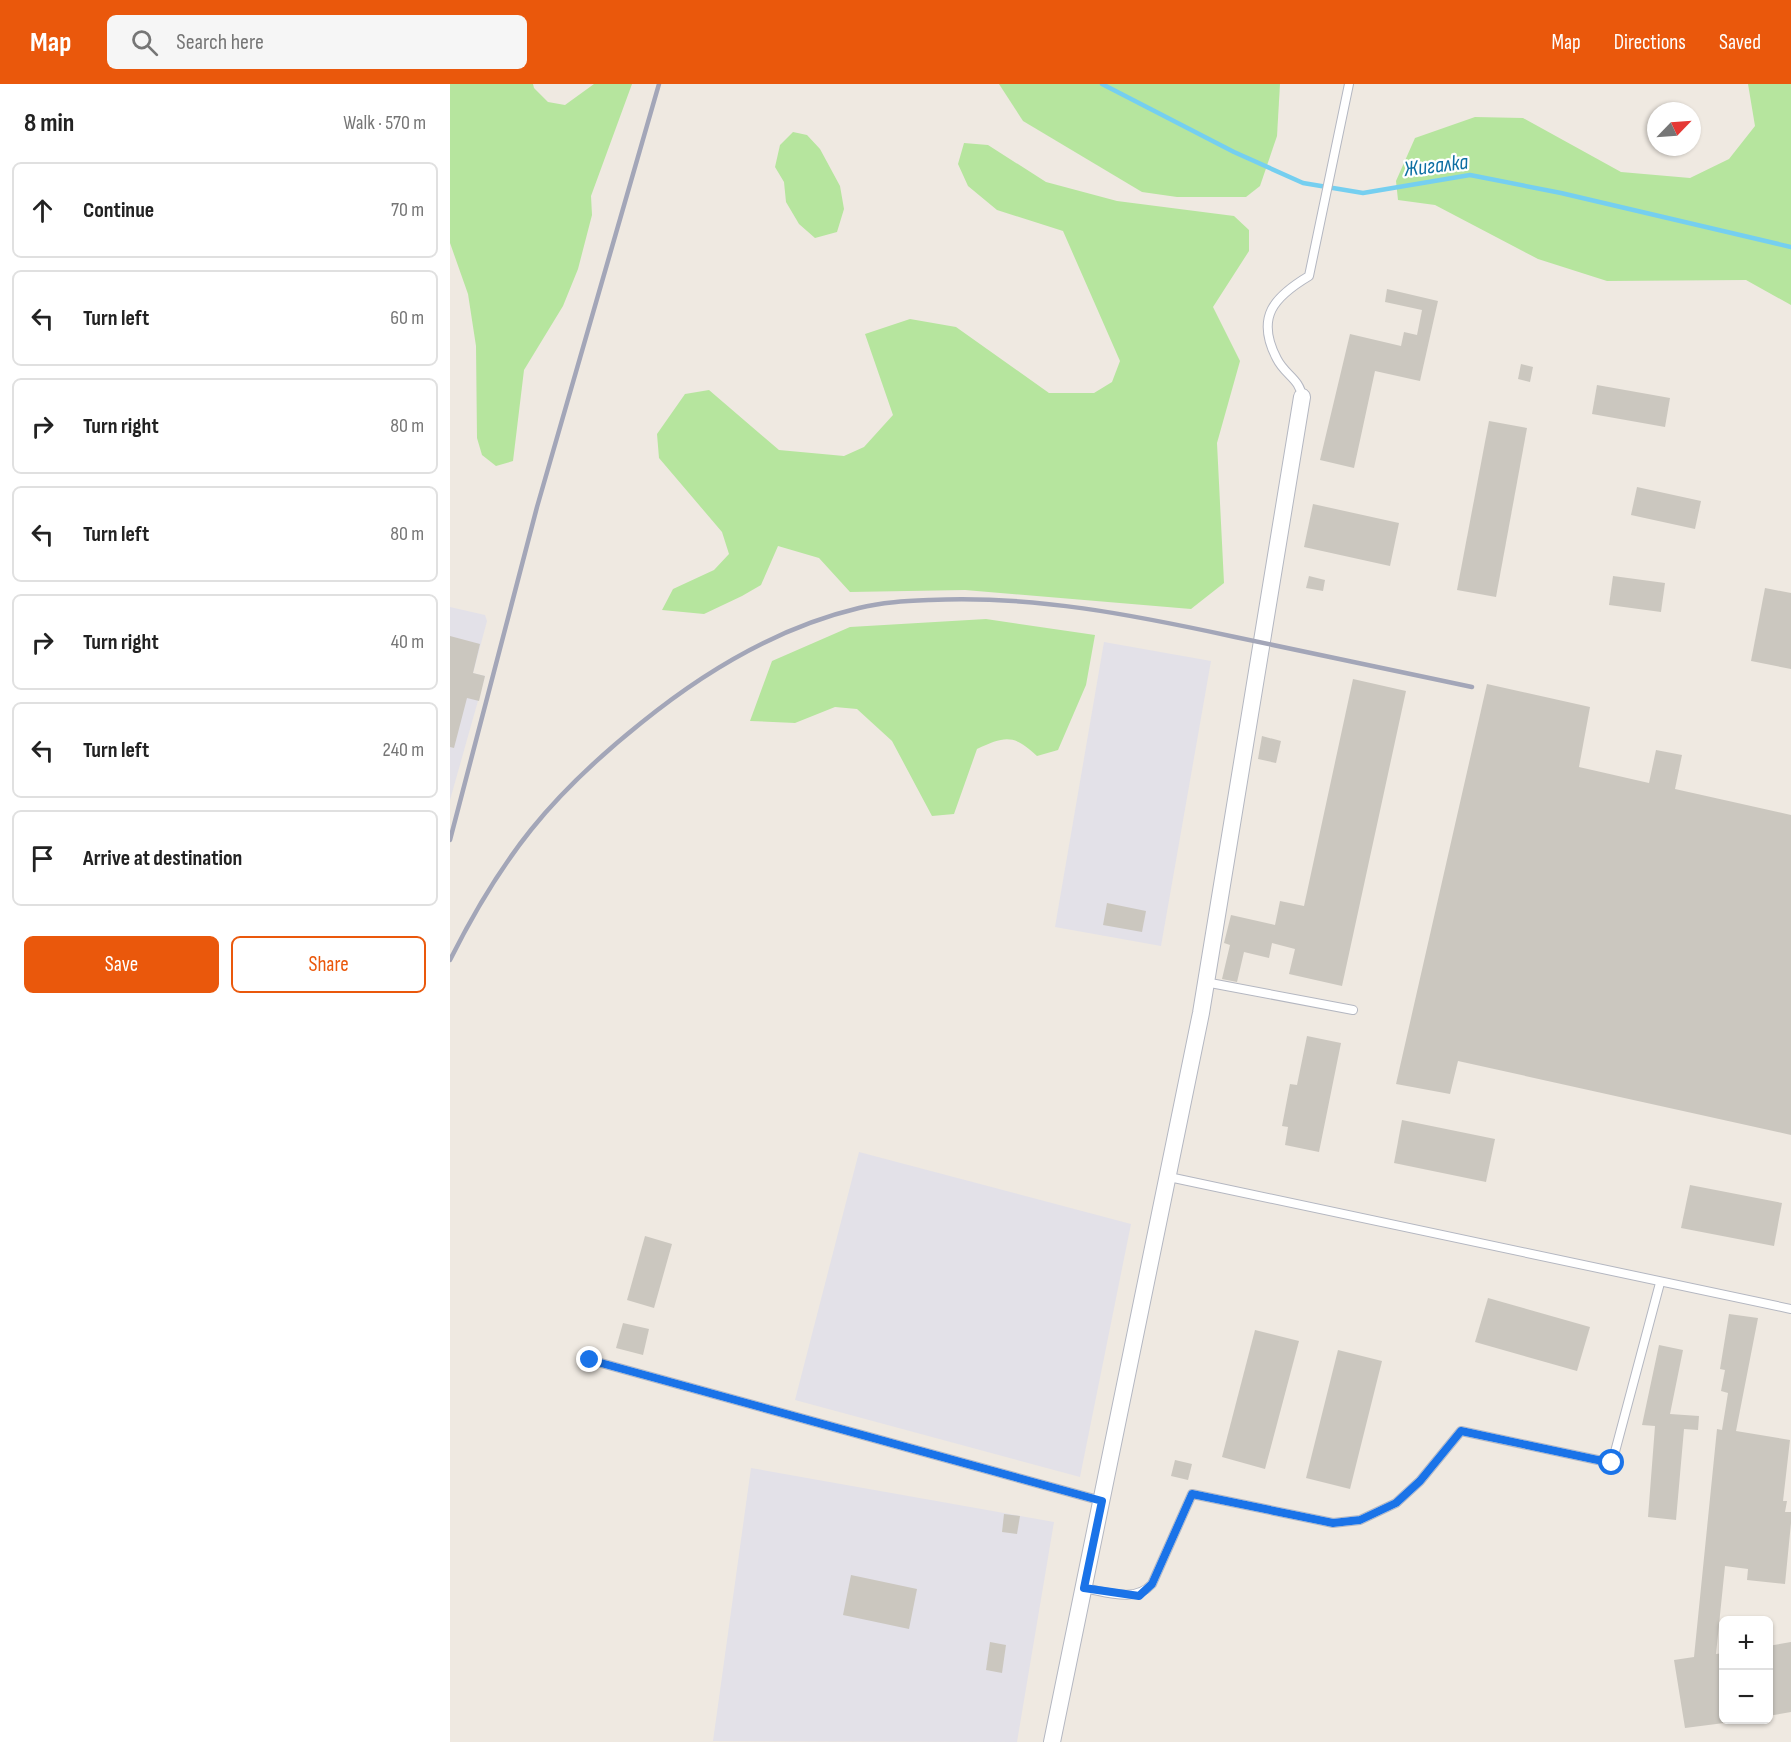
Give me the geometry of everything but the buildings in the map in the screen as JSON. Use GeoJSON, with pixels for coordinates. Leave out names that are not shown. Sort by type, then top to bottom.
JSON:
{"type":"FeatureCollection","features":[{"type":"Feature","properties":{"kind":"street"},"geometry":{"type":"LineString","coordinates":[[1052,1742],[1168,1177],[1205,982],[1302,397]]}},
{"type":"Feature","properties":{"kind":"lane"},"geometry":{"type":"LineString","coordinates":[[1302,397],[1301,386],[1277,360],[1268,329],[1270,308],[1287,289],[1309,276],[1349,84]]}},
{"type":"Feature","properties":{"kind":"lane"},"geometry":{"type":"LineString","coordinates":[[1205,982],[1353,1010]]}},
{"type":"Feature","properties":{"kind":"lane"},"geometry":{"type":"LineString","coordinates":[[1168,1177],[1791,1309]]}},
{"type":"Feature","properties":{"kind":"lane"},"geometry":{"type":"LineString","coordinates":[[1084,1588],[1139,1596],[1146,1592],[1152,1584],[1192,1494],[1333,1523],[1360,1520],[1396,1503],[1420,1481],[1461,1431],[1612,1463],[1660,1282]]}},
{"type":"Feature","properties":{"kind":"lane"},"geometry":{"type":"LineString","coordinates":[[590,1360],[1102,1501]]}},
{"type":"Feature","properties":{"kind":"shaded area"},"geometry":{"type":"Polygon","coordinates":[[[450,607],[485,615],[487,621],[473,673],[485,676],[450,800],[450,607]]]}},
{"type":"Feature","properties":{"kind":"shaded area"},"geometry":{"type":"Polygon","coordinates":[[[1104,642],[1211,661],[1161,946],[1055,927],[1104,642]]]}},
{"type":"Feature","properties":{"kind":"shaded area"},"geometry":{"type":"Polygon","coordinates":[[[859,1152],[1131,1224],[1080,1477],[795,1400],[859,1152]]]}},
{"type":"Feature","properties":{"kind":"shaded area"},"geometry":{"type":"Polygon","coordinates":[[[751,1468],[1054,1522],[1017,1742],[713,1741],[751,1468]]]}},
{"type":"Feature","properties":{"kind":"green space"},"geometry":{"type":"Polygon","coordinates":[[[450,84],[533,84],[548,102],[565,105],[594,84],[632,84],[591,196],[592,215],[578,269],[563,306],[524,370],[513,461],[496,466],[482,455],[477,438],[476,346],[468,294],[450,243],[450,84]]]}},
{"type":"Feature","properties":{"kind":"green space"},"geometry":{"type":"Polygon","coordinates":[[[999,84],[1280,84],[1277,136],[1260,186],[1246,197],[1177,197],[1142,192],[1023,121],[999,84]]]}},
{"type":"Feature","properties":{"kind":"green space"},"geometry":{"type":"Polygon","coordinates":[[[1748,84],[1791,84],[1791,305],[1746,280],[1607,281],[1538,259],[1435,205],[1398,200],[1396,181],[1415,138],[1475,117],[1523,118],[1621,172],[1690,178],[1729,159],[1755,126],[1748,84]]]}},
{"type":"Feature","properties":{"kind":"green space"},"geometry":{"type":"Polygon","coordinates":[[[793,132],[807,135],[820,149],[840,186],[844,209],[837,232],[815,238],[799,224],[786,202],[784,182],[775,167],[780,145],[793,132]]]}},
{"type":"Feature","properties":{"kind":"green space"},"geometry":{"type":"Polygon","coordinates":[[[964,143],[988,145],[1046,182],[1117,201],[1234,216],[1249,230],[1249,251],[1213,307],[1240,361],[1217,443],[1224,583],[1191,609],[965,590],[850,592],[819,558],[778,546],[761,585],[742,596],[704,614],[662,610],[673,589],[714,570],[729,554],[722,532],[659,458],[657,434],[685,394],[709,390],[779,450],[844,456],[864,447],[893,415],[865,334],[910,319],[956,327],[1049,393],[1094,393],[1112,382],[1120,361],[1063,231],[997,210],[968,186],[958,164],[964,143]]]}},
{"type":"Feature","properties":{"kind":"green space"},"geometry":{"type":"Polygon","coordinates":[[[986,619],[1095,635],[1086,685],[1058,750],[1037,756],[1022,744],[1009,739],[977,749],[954,814],[932,816],[892,741],[857,709],[835,707],[795,723],[750,721],[772,661],[850,627],[986,619]]]}},
{"type":"Feature","properties":{"kind":"waterway","name":"Жигалка"},"geometry":{"type":"LineString","coordinates":[[1102,84],[1234,152],[1303,183],[1363,193],[1470,175],[1561,193],[1791,247]]}},
{"type":"Feature","properties":{"kind":"railway"},"geometry":{"type":"LineString","coordinates":[[450,840],[537,507],[659,84]]}},
{"type":"Feature","properties":{"kind":"railway"},"geometry":{"type":"LineString","coordinates":[[450,960],[469,923],[510,858],[531,830],[580,776],[665,704],[717,669],[772,639],[829,616],[877,604],[930,600],[969,599],[1083,608],[1197,629],[1472,687]]}},
{"type":"Feature","properties":{"kind":"route"},"geometry":{"type":"LineString","coordinates":[[590,1360],[1102,1501],[1084,1588],[1126,1595],[1139,1596],[1146,1592],[1152,1584],[1192,1494],[1333,1523],[1360,1520],[1396,1503],[1420,1481],[1461,1431],[1612,1463]]}}]}
